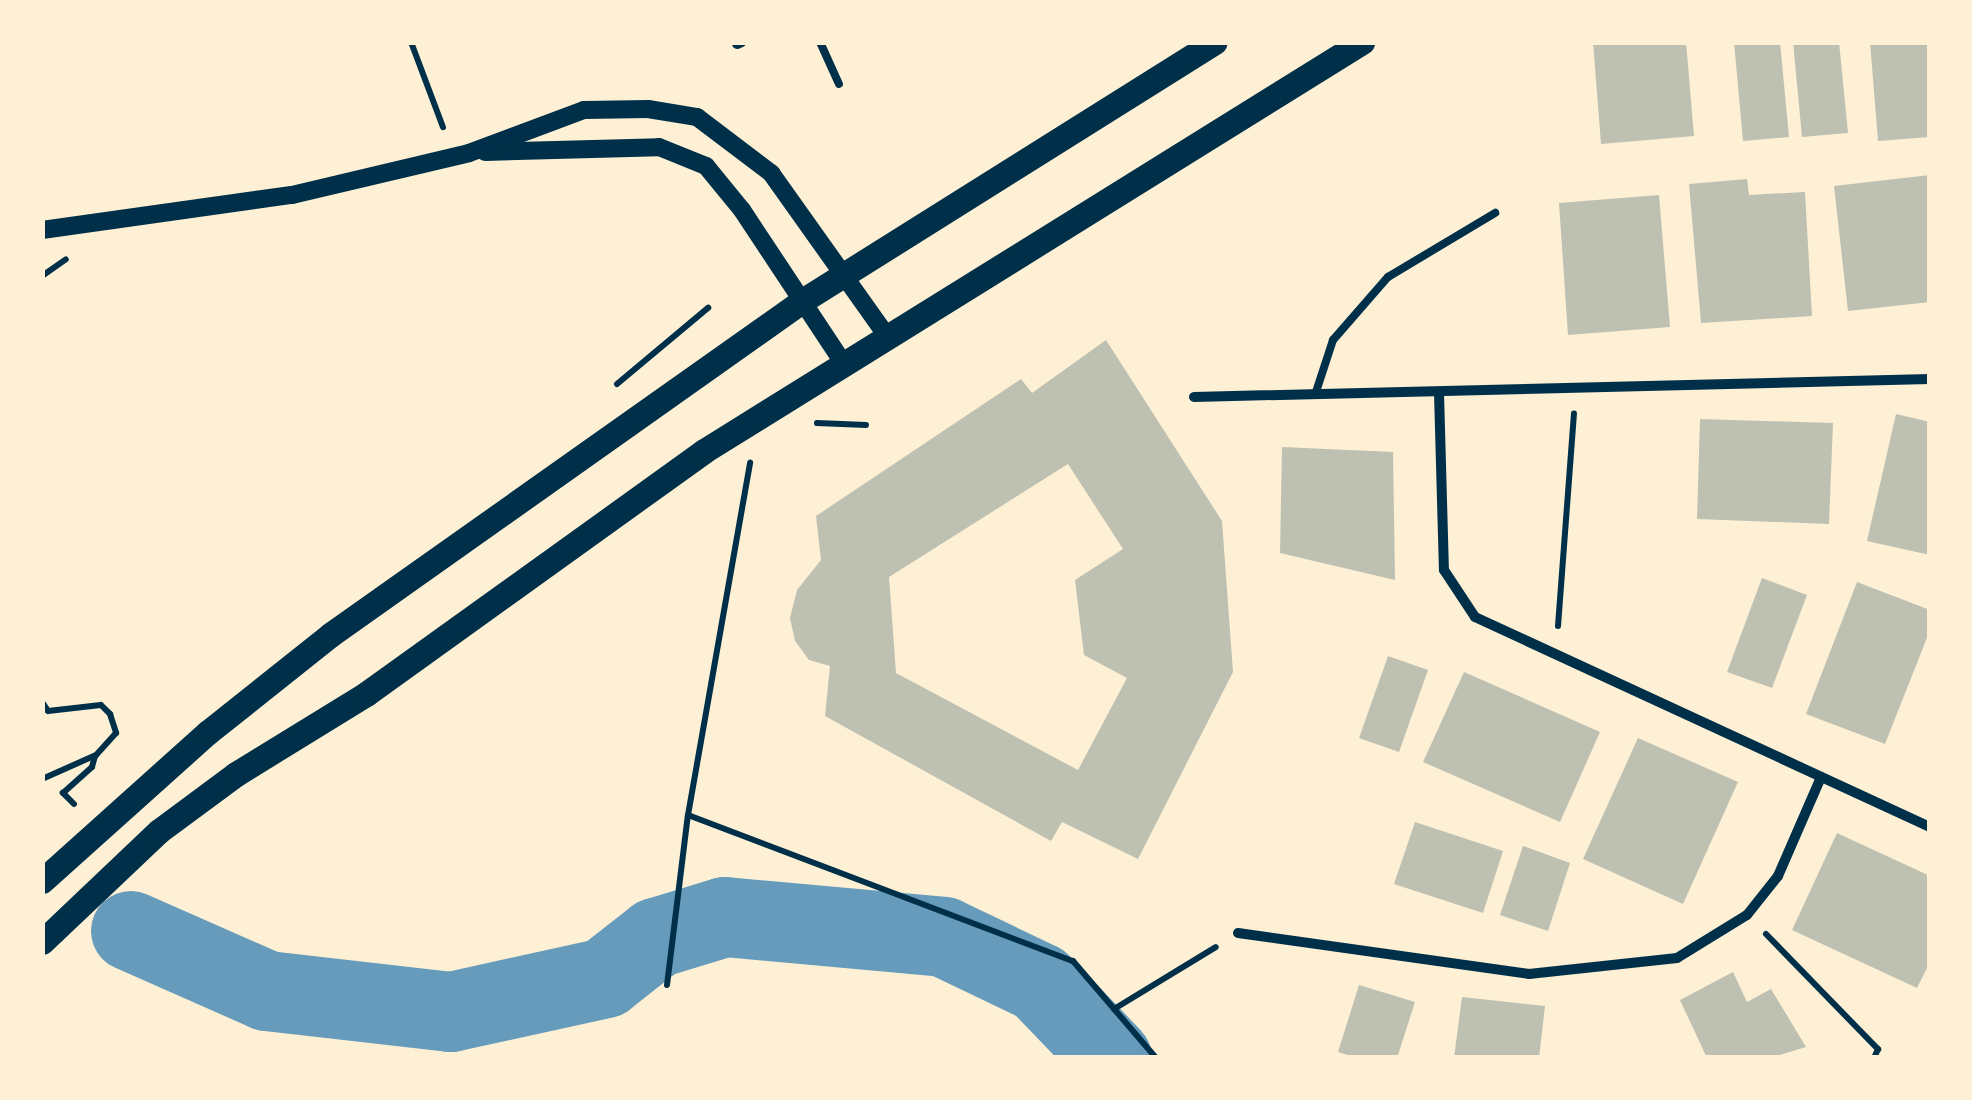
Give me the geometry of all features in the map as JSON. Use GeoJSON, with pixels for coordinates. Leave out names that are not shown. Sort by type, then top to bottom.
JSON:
{"type":"FeatureCollection","features":[{"type":"Feature","properties":{"kind":"main road"},"geometry":{"type":"LineString","coordinates":[[42,881],[194,744],[330,636],[802,302],[1215,42]]}},
{"type":"Feature","properties":{"kind":"main road"},"geometry":{"type":"LineString","coordinates":[[42,942],[159,831],[236,774],[366,694],[704,452],[1362,42]]}},
{"type":"Feature","properties":{"kind":"street"},"geometry":{"type":"LineString","coordinates":[[42,230],[292,195],[469,153],[584,110],[648,109],[698,117],[771,173],[887,336]]}},
{"type":"Feature","properties":{"kind":"street"},"geometry":{"type":"LineString","coordinates":[[469,153],[659,146],[706,166],[742,210],[844,364]]}},
{"type":"Feature","properties":{"kind":"street"},"geometry":{"type":"LineString","coordinates":[[1194,397],[1930,379]]}},
{"type":"Feature","properties":{"kind":"street"},"geometry":{"type":"LineString","coordinates":[[1439,393],[1444,570],[1476,618],[1930,827]]}},
{"type":"Feature","properties":{"kind":"street"},"geometry":{"type":"LineString","coordinates":[[1238,933],[1529,974],[1677,958],[1748,915],[1778,876],[1821,776]]}},
{"type":"Feature","properties":{"kind":"lane"},"geometry":{"type":"LineString","coordinates":[[820,42],[840,84]]}},
{"type":"Feature","properties":{"kind":"lane"},"geometry":{"type":"LineString","coordinates":[[1314,395],[1334,340],[1388,277],[1495,213]]}},
{"type":"Feature","properties":{"kind":"path"},"geometry":{"type":"LineString","coordinates":[[411,42],[443,127]]}},
{"type":"Feature","properties":{"kind":"path"},"geometry":{"type":"LineString","coordinates":[[1556,654],[1576,388]]}},
{"type":"Feature","properties":{"kind":"path"},"geometry":{"type":"LineString","coordinates":[[810,422],[866,425]]}},
{"type":"Feature","properties":{"kind":"path"},"geometry":{"type":"LineString","coordinates":[[667,985],[688,815],[750,461]]}},
{"type":"Feature","properties":{"kind":"path"},"geometry":{"type":"LineString","coordinates":[[42,702],[48,711],[101,705],[110,714],[116,733],[96,755],[42,779]]}},
{"type":"Feature","properties":{"kind":"path"},"geometry":{"type":"LineString","coordinates":[[74,804],[63,793],[92,767],[96,755]]}},
{"type":"Feature","properties":{"kind":"path"},"geometry":{"type":"LineString","coordinates":[[688,815],[1073,961],[1156,1058]]}},
{"type":"Feature","properties":{"kind":"path"},"geometry":{"type":"LineString","coordinates":[[1748,915],[1878,1049],[1874,1058]]}},
{"type":"Feature","properties":{"kind":"path"},"geometry":{"type":"LineString","coordinates":[[1114,1009],[1238,933]]}},
{"type":"Feature","properties":{"kind":"building"},"geometry":{"type":"Polygon","coordinates":[[[1593,42],[1686,42],[1694,136],[1601,144],[1593,42]]]}},
{"type":"Feature","properties":{"kind":"building"},"geometry":{"type":"Polygon","coordinates":[[[1734,42],[1780,42],[1789,137],[1743,141],[1734,42]]]}},
{"type":"Feature","properties":{"kind":"building"},"geometry":{"type":"Polygon","coordinates":[[[1793,42],[1839,42],[1848,133],[1802,137],[1793,42]]]}},
{"type":"Feature","properties":{"kind":"building"},"geometry":{"type":"Polygon","coordinates":[[[1870,42],[1930,42],[1930,137],[1878,141],[1870,42]]]}},
{"type":"Feature","properties":{"kind":"building"},"geometry":{"type":"Polygon","coordinates":[[[1930,175],[1930,302],[1848,311],[1834,186],[1930,175]]]}},
{"type":"Feature","properties":{"kind":"building"},"geometry":{"type":"Polygon","coordinates":[[[1747,179],[1749,195],[1805,192],[1812,316],[1701,323],[1689,184],[1747,179]]]}},
{"type":"Feature","properties":{"kind":"building"},"geometry":{"type":"Polygon","coordinates":[[[1659,195],[1670,327],[1568,335],[1559,203],[1659,195]]]}},
{"type":"Feature","properties":{"kind":"building"},"geometry":{"type":"Polygon","coordinates":[[[1106,340],[1222,521],[1233,672],[1138,859],[1062,822],[1051,841],[825,716],[830,666],[809,660],[795,641],[790,618],[797,590],[821,560],[816,516],[1021,379],[1032,393],[1106,340]],[[1068,464],[889,577],[896,673],[1078,770],[1127,678],[1084,655],[1075,580],[1123,549],[1068,464]]]}},
{"type":"Feature","properties":{"kind":"building"},"geometry":{"type":"Polygon","coordinates":[[[1896,414],[1930,422],[1930,555],[1867,541],[1896,414]]]}},
{"type":"Feature","properties":{"kind":"building"},"geometry":{"type":"Polygon","coordinates":[[[1700,419],[1833,423],[1829,524],[1697,519],[1700,419]]]}},
{"type":"Feature","properties":{"kind":"building"},"geometry":{"type":"Polygon","coordinates":[[[1282,447],[1393,452],[1395,580],[1280,553],[1282,447]]]}},
{"type":"Feature","properties":{"kind":"building"},"geometry":{"type":"Polygon","coordinates":[[[1762,578],[1807,595],[1772,688],[1727,672],[1762,578]]]}},
{"type":"Feature","properties":{"kind":"building"},"geometry":{"type":"Polygon","coordinates":[[[1857,582],[1930,610],[1930,630],[1885,744],[1806,714],[1857,582]]]}},
{"type":"Feature","properties":{"kind":"building"},"geometry":{"type":"Polygon","coordinates":[[[1388,656],[1428,670],[1399,752],[1359,738],[1388,656]]]}},
{"type":"Feature","properties":{"kind":"building"},"geometry":{"type":"Polygon","coordinates":[[[1464,672],[1600,732],[1560,822],[1423,762],[1464,672]]]}},
{"type":"Feature","properties":{"kind":"building"},"geometry":{"type":"Polygon","coordinates":[[[1638,738],[1738,782],[1683,904],[1583,859],[1638,738]]]}},
{"type":"Feature","properties":{"kind":"building"},"geometry":{"type":"Polygon","coordinates":[[[1415,822],[1503,851],[1483,913],[1394,884],[1415,822]]]}},
{"type":"Feature","properties":{"kind":"building"},"geometry":{"type":"Polygon","coordinates":[[[1837,833],[1930,876],[1930,962],[1917,988],[1792,930],[1837,833]]]}},
{"type":"Feature","properties":{"kind":"building"},"geometry":{"type":"Polygon","coordinates":[[[1523,846],[1570,863],[1548,931],[1500,915],[1523,846]]]}},
{"type":"Feature","properties":{"kind":"building"},"geometry":{"type":"Polygon","coordinates":[[[1733,972],[1747,1002],[1771,989],[1806,1047],[1770,1058],[1707,1058],[1680,1000],[1733,972]]]}},
{"type":"Feature","properties":{"kind":"building"},"geometry":{"type":"Polygon","coordinates":[[[1359,985],[1415,1002],[1397,1058],[1357,1058],[1338,1052],[1359,985]]]}},
{"type":"Feature","properties":{"kind":"building"},"geometry":{"type":"Polygon","coordinates":[[[1462,997],[1545,1006],[1539,1058],[1454,1058],[1462,997]]]}},
{"type":"Feature","properties":{"kind":"waterway"},"geometry":{"type":"LineString","coordinates":[[131,931],[267,991],[451,1012],[605,978],[656,938],[725,917],[944,937],[1040,983],[1112,1058]]}}]}
